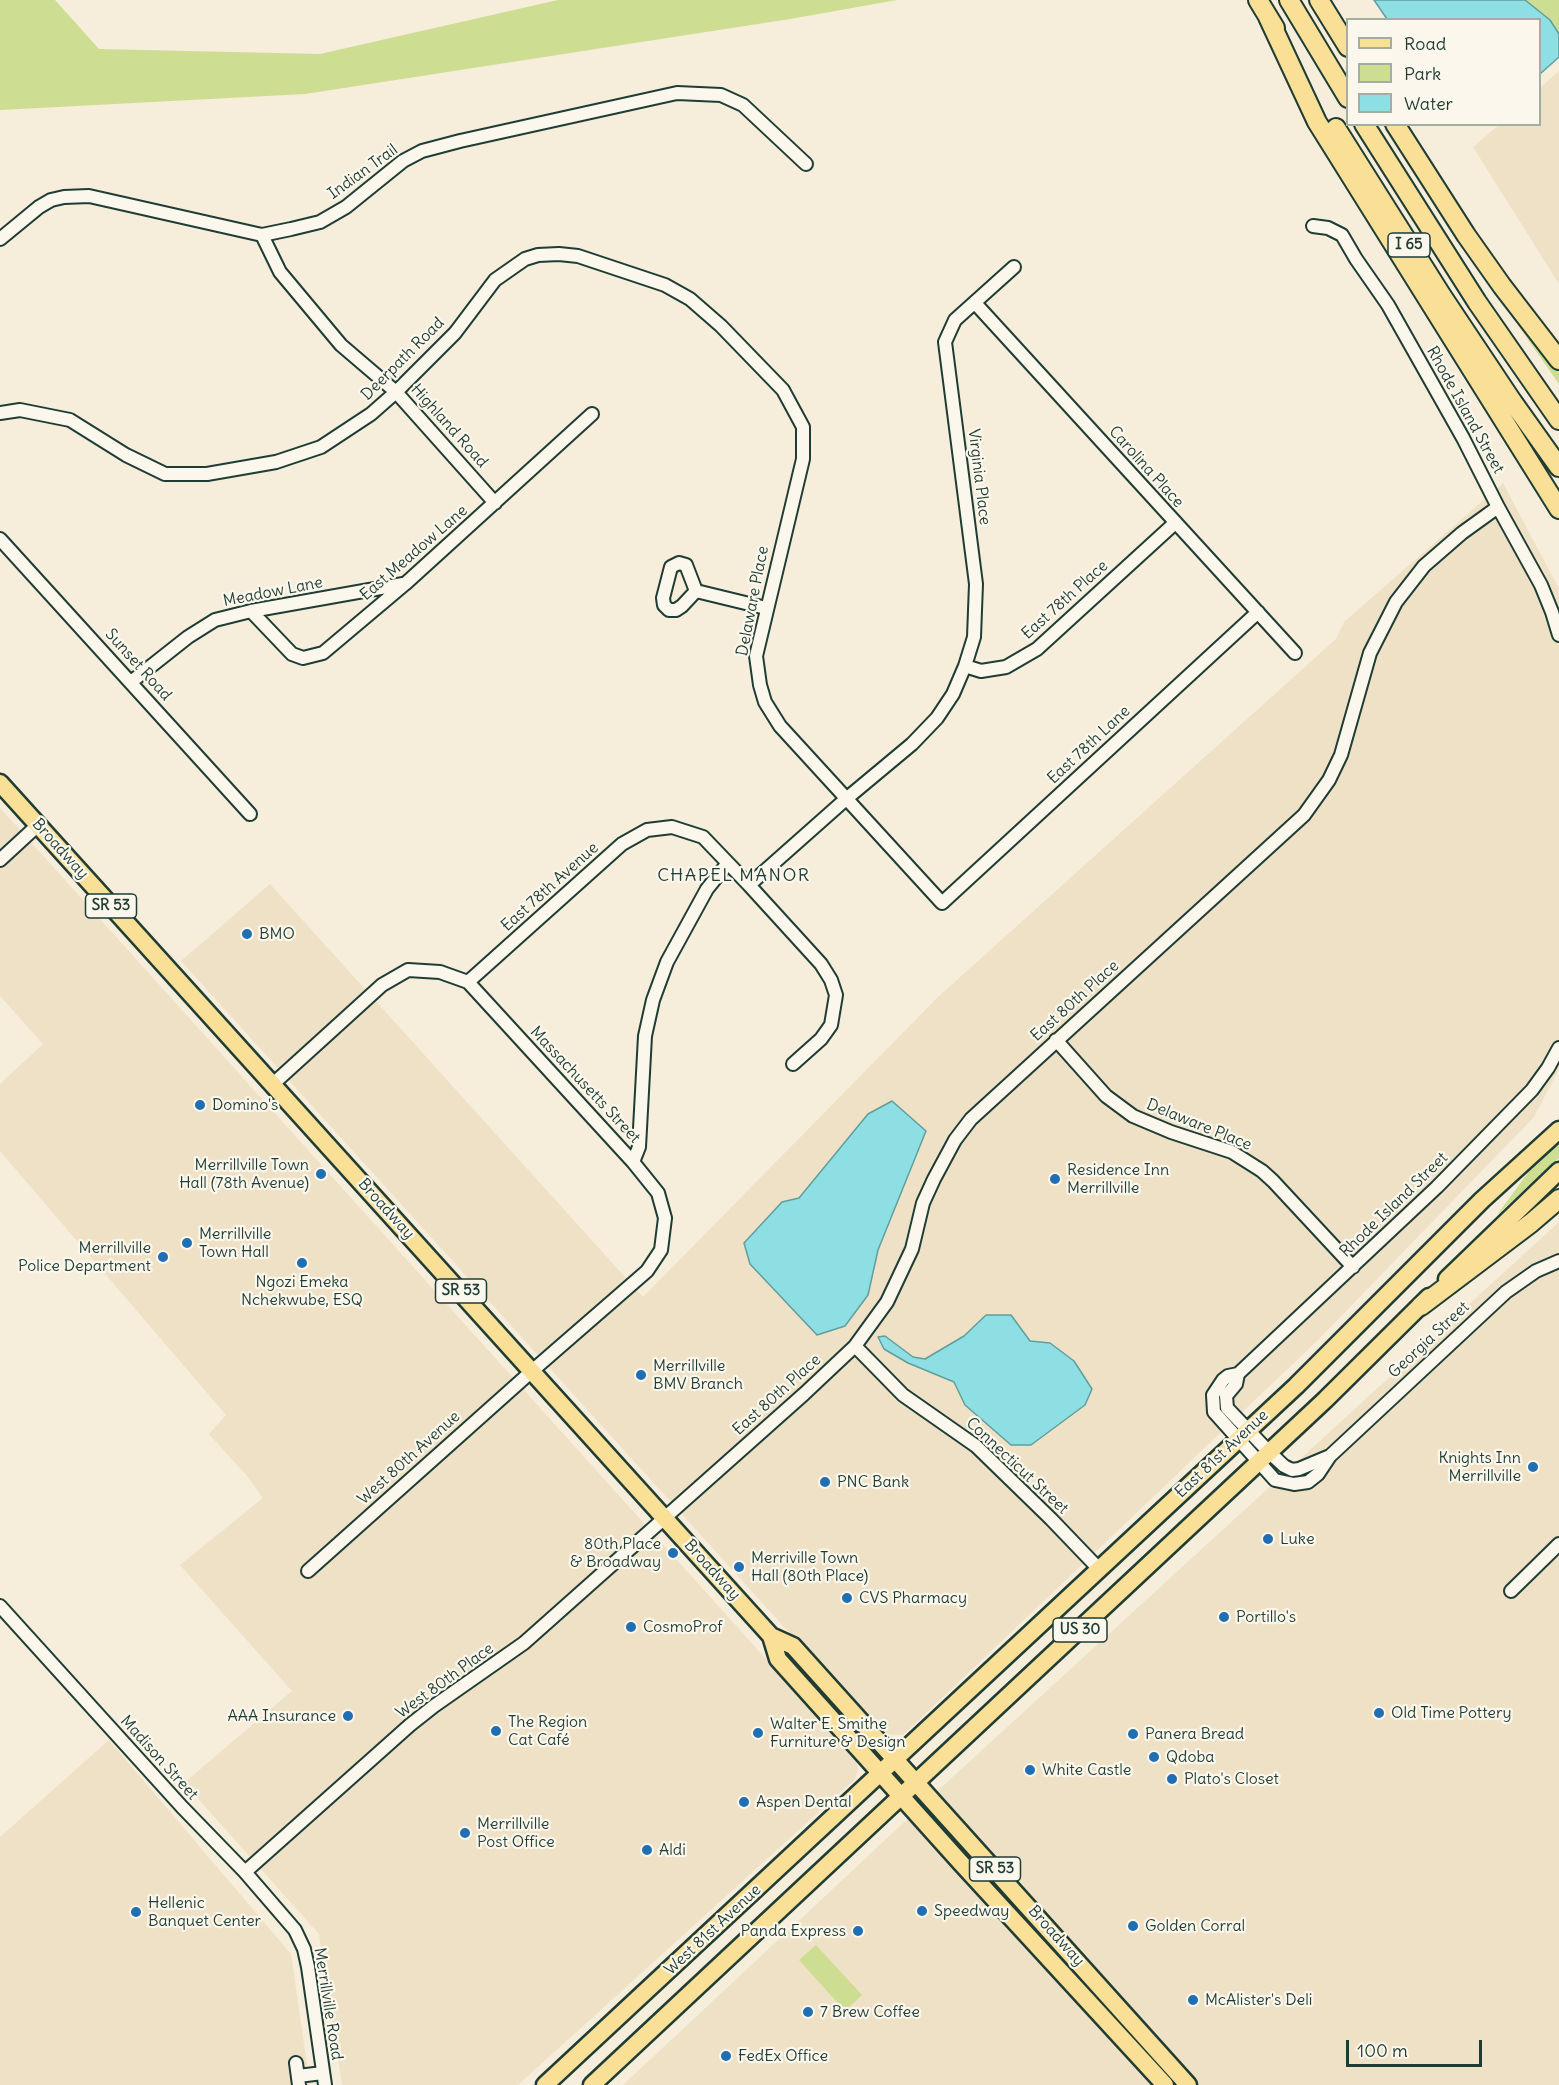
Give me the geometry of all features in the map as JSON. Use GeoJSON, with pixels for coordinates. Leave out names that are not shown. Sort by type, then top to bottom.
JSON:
{"type":"FeatureCollection","features":[{"type":"Feature","properties":{"kind":"highway","name":"I 65"},"geometry":{"type":"LineString","coordinates":[[1258,0],[1401,233],[1512,401],[1559,467]]}},
{"type":"Feature","properties":{"kind":"highway"},"geometry":{"type":"LineString","coordinates":[[1288,0],[1346,96]]}},
{"type":"Feature","properties":{"kind":"highway"},"geometry":{"type":"LineString","coordinates":[[1319,0],[1346,45]]}},
{"type":"Feature","properties":{"kind":"highway"},"geometry":{"type":"LineString","coordinates":[[1268,17],[1317,122],[1559,509]]}},
{"type":"Feature","properties":{"kind":"highway","name":"I 65"},"geometry":{"type":"LineString","coordinates":[[1365,126],[1476,302],[1559,420]]}},
{"type":"Feature","properties":{"kind":"highway"},"geometry":{"type":"LineString","coordinates":[[1396,126],[1466,235],[1559,360]]}},
{"type":"Feature","properties":{"kind":"highway"},"geometry":{"type":"LineString","coordinates":[[1421,1306],[1526,1227],[1557,1199]]}},
{"type":"Feature","properties":{"kind":"main road","name":"Broadway"},"geometry":{"type":"LineString","coordinates":[[0,783],[665,1517],[771,1636],[778,1659],[1165,2085]]}},
{"type":"Feature","properties":{"kind":"main road","name":"East 81st Avenue"},"geometry":{"type":"LineString","coordinates":[[880,1773],[1355,1329],[1482,1200],[1559,1130]]}},
{"type":"Feature","properties":{"kind":"main road","name":"East 81st Avenue"},"geometry":{"type":"LineString","coordinates":[[902,1797],[1325,1400],[1482,1243],[1559,1171]]}},
{"type":"Feature","properties":{"kind":"main road","name":"Broadway"},"geometry":{"type":"LineString","coordinates":[[771,1636],[794,1646],[1188,2085]]}},
{"type":"Feature","properties":{"kind":"main road","name":"West 81st Avenue"},"geometry":{"type":"LineString","coordinates":[[546,2085],[880,1773]]}},
{"type":"Feature","properties":{"kind":"main road","name":"West 81st Avenue"},"geometry":{"type":"LineString","coordinates":[[592,2085],[902,1797]]}},
{"type":"Feature","properties":{"kind":"street","name":"Indian Trail"},"geometry":{"type":"LineString","coordinates":[[0,239],[51,200],[89,196],[262,235],[320,222],[346,207],[403,161],[423,151],[677,93],[721,95],[743,105],[806,164]]}},
{"type":"Feature","properties":{"kind":"street","name":"Rhode Island Street"},"geometry":{"type":"LineString","coordinates":[[1313,226],[1328,228],[1342,235],[1388,305],[1463,438],[1541,585],[1559,635]]}},
{"type":"Feature","properties":{"kind":"street","name":"Highland Road"},"geometry":{"type":"LineString","coordinates":[[262,235],[280,272],[341,345],[396,392],[495,503]]}},
{"type":"Feature","properties":{"kind":"street","name":"Deerpath Road"},"geometry":{"type":"LineString","coordinates":[[0,413],[20,410],[70,420],[126,455],[165,474],[207,474],[276,462],[321,447],[371,414],[455,333],[495,280],[525,259],[538,255],[559,254],[578,256],[665,285],[690,299],[721,326],[783,390]]}},
{"type":"Feature","properties":{"kind":"street","name":"Virginia Place"},"geometry":{"type":"LineString","coordinates":[[965,666],[974,637],[976,584],[945,342],[955,320],[1014,267]]}},
{"type":"Feature","properties":{"kind":"street","name":"Carolina Place"},"geometry":{"type":"LineString","coordinates":[[975,303],[1295,653]]}},
{"type":"Feature","properties":{"kind":"street","name":"Delaware Place"},"geometry":{"type":"LineString","coordinates":[[783,390],[803,427],[803,459],[756,656],[765,702],[780,726],[942,903]]}},
{"type":"Feature","properties":{"kind":"street","name":"East Meadow Lane"},"geometry":{"type":"LineString","coordinates":[[251,611],[292,654],[303,658],[323,653],[405,584],[592,414]]}},
{"type":"Feature","properties":{"kind":"street","name":"East 80th Place"},"geometry":{"type":"LineString","coordinates":[[665,1517],[855,1346],[887,1302],[912,1249],[923,1203],[955,1140],[978,1111],[1304,815],[1329,780],[1341,755],[1370,653],[1396,602],[1424,566],[1461,532],[1498,507]]}},
{"type":"Feature","properties":{"kind":"street","name":"East 78th Place"},"geometry":{"type":"LineString","coordinates":[[965,666],[981,671],[1006,667],[1037,649],[1175,523]]}},
{"type":"Feature","properties":{"kind":"street","name":"Sunset Road"},"geometry":{"type":"LineString","coordinates":[[0,539],[250,814]]}},
{"type":"Feature","properties":{"kind":"street","name":"Meadow Lane"},"geometry":{"type":"LineString","coordinates":[[131,682],[188,637],[215,620],[251,611],[405,584]]}},
{"type":"Feature","properties":{"kind":"street"},"geometry":{"type":"LineString","coordinates":[[696,591],[766,608]]}},
{"type":"Feature","properties":{"kind":"street","name":"East 78th Lane"},"geometry":{"type":"LineString","coordinates":[[942,903],[1258,612]]}},
{"type":"Feature","properties":{"kind":"street"},"geometry":{"type":"LineString","coordinates":[[749,885],[912,744],[937,718],[953,694],[965,666]]}},
{"type":"Feature","properties":{"kind":"street"},"geometry":{"type":"LineString","coordinates":[[0,860],[38,825]]}},
{"type":"Feature","properties":{"kind":"street","name":"East 78th Avenue"},"geometry":{"type":"LineString","coordinates":[[468,982],[622,844],[647,830],[672,827],[703,837],[821,964],[831,980],[836,995],[831,1025],[821,1039],[793,1064]]}},
{"type":"Feature","properties":{"kind":"street"},"geometry":{"type":"LineString","coordinates":[[633,1162],[639,1147],[645,1036],[653,1000],[667,962],[707,889],[728,863]]}},
{"type":"Feature","properties":{"kind":"street"},"geometry":{"type":"LineString","coordinates":[[273,1084],[382,985],[408,970],[440,972],[468,982]]}},
{"type":"Feature","properties":{"kind":"street","name":"Massachusetts Street"},"geometry":{"type":"LineString","coordinates":[[468,982],[633,1162],[658,1193],[665,1218],[662,1250],[647,1271],[532,1371]]}},
{"type":"Feature","properties":{"kind":"street","name":"Delaware Place"},"geometry":{"type":"LineString","coordinates":[[1056,1040],[1107,1096],[1126,1111],[1151,1124],[1232,1152],[1262,1171],[1353,1267]]}},
{"type":"Feature","properties":{"kind":"street","name":"Rhode Island Street"},"geometry":{"type":"LineString","coordinates":[[1263,1457],[1242,1436],[1226,1405],[1226,1396],[1236,1384],[1238,1374],[1437,1187],[1532,1090],[1559,1048]]}},
{"type":"Feature","properties":{"kind":"street","name":"Georgia Street"},"geometry":{"type":"LineString","coordinates":[[1263,1457],[1275,1480],[1294,1484],[1303,1483],[1318,1474],[1330,1456],[1506,1292],[1536,1271],[1559,1261]]}},
{"type":"Feature","properties":{"kind":"street","name":"Connecticut Street"},"geometry":{"type":"LineString","coordinates":[[855,1346],[903,1395],[976,1446],[1099,1569]]}},
{"type":"Feature","properties":{"kind":"street","name":"West 80th Avenue"},"geometry":{"type":"LineString","coordinates":[[308,1571],[532,1371]]}},
{"type":"Feature","properties":{"kind":"street","name":"West 80th Place"},"geometry":{"type":"LineString","coordinates":[[245,1872],[410,1725],[524,1643],[665,1517]]}},
{"type":"Feature","properties":{"kind":"street"},"geometry":{"type":"LineString","coordinates":[[1511,1591],[1559,1544]]}},
{"type":"Feature","properties":{"kind":"street","name":"Madison Street"},"geometry":{"type":"LineString","coordinates":[[0,1606],[182,1807],[245,1872],[295,1930]]}},
{"type":"Feature","properties":{"kind":"street","name":"Merrillville Road"},"geometry":{"type":"LineString","coordinates":[[295,1930],[304,1949],[308,1967],[324,2079]]}},
{"type":"Feature","properties":{"kind":"street"},"geometry":{"type":"LineString","coordinates":[[298,2075],[324,2079]]}},
{"type":"Feature","properties":{"kind":"shaded area"},"geometry":{"type":"Polygon","coordinates":[[[1559,71],[1559,284],[1473,147],[1498,126],[1541,126],[1541,87],[1559,71]]]}},
{"type":"Feature","properties":{"kind":"shaded area"},"geometry":{"type":"Polygon","coordinates":[[[1503,483],[1559,589],[1559,1069],[1534,1117],[1318,1340],[903,1735],[881,1734],[181,961],[270,884],[643,1297],[939,996],[1336,639],[1344,622],[1503,483]]]}},
{"type":"Feature","properties":{"kind":"shaded area"},"geometry":{"type":"Polygon","coordinates":[[[0,808],[21,831],[0,850],[0,808]]]}},
{"type":"Feature","properties":{"kind":"shaded area"},"geometry":{"type":"Polygon","coordinates":[[[29,840],[856,1759],[858,1771],[855,1779],[518,2085],[342,2085],[319,1934],[184,1783],[292,1691],[180,1565],[263,1498],[247,1476],[209,1434],[226,1415],[0,1151],[0,1084],[43,1044],[0,996],[0,866],[29,840]]]}},
{"type":"Feature","properties":{"kind":"shaded area"},"geometry":{"type":"Polygon","coordinates":[[[1559,1222],[1559,2085],[623,2085],[945,1784],[1559,1222]]]}},
{"type":"Feature","properties":{"kind":"shaded area"},"geometry":{"type":"Polygon","coordinates":[[[109,1740],[291,1954],[310,2085],[0,2085],[0,1837],[109,1740]]]}},
{"type":"Feature","properties":{"kind":"green space"},"geometry":{"type":"Polygon","coordinates":[[[0,0],[55,0],[99,49],[320,54],[558,0],[897,0],[790,19],[305,94],[0,110],[0,0]]]}},
{"type":"Feature","properties":{"kind":"green space"},"geometry":{"type":"Polygon","coordinates":[[[1525,0],[1559,0],[1559,34],[1550,20],[1525,0]]]}},
{"type":"Feature","properties":{"kind":"green space"},"geometry":{"type":"Polygon","coordinates":[[[1498,287],[1559,367],[1559,384],[1494,291],[1498,287]]]}},
{"type":"Feature","properties":{"kind":"green space"},"geometry":{"type":"Polygon","coordinates":[[[1559,1144],[1559,1158],[1497,1215],[1535,1163],[1559,1144]]]}},
{"type":"Feature","properties":{"kind":"green space"},"geometry":{"type":"Polygon","coordinates":[[[816,1945],[862,1995],[845,2011],[799,1960],[816,1945]]]}},
{"type":"Feature","properties":{"kind":"water"},"geometry":{"type":"Polygon","coordinates":[[[1374,0],[1525,0],[1550,20],[1559,34],[1559,57],[1541,73],[1541,18],[1386,18],[1374,0]]]}},
{"type":"Feature","properties":{"kind":"water"},"geometry":{"type":"Polygon","coordinates":[[[892,1101],[926,1131],[878,1250],[868,1295],[845,1326],[817,1335],[750,1264],[744,1243],[782,1202],[799,1198],[868,1114],[892,1101]]]}},
{"type":"Feature","properties":{"kind":"water"},"geometry":{"type":"Polygon","coordinates":[[[986,1315],[1011,1315],[1030,1341],[1050,1343],[1074,1361],[1092,1389],[1085,1405],[1031,1445],[1011,1445],[965,1405],[954,1382],[908,1363],[884,1349],[878,1337],[885,1336],[913,1357],[925,1359],[964,1336],[986,1315]]]}},
{"type":"Feature","properties":{"kind":"place","name":"BMO"},"geometry":{"type":"Point","coordinates":[247,934]}},
{"type":"Feature","properties":{"kind":"place","name":"Domino's"},"geometry":{"type":"Point","coordinates":[200,1105]}},
{"type":"Feature","properties":{"kind":"place","name":"Merrillville Town Hall (78th Avenue)"},"geometry":{"type":"Point","coordinates":[321,1174]}},
{"type":"Feature","properties":{"kind":"place","name":"Residence Inn Merrillville"},"geometry":{"type":"Point","coordinates":[1055,1179]}},
{"type":"Feature","properties":{"kind":"place","name":"Merrillville Town Hall"},"geometry":{"type":"Point","coordinates":[187,1243]}},
{"type":"Feature","properties":{"kind":"place","name":"Merrillville Police Department"},"geometry":{"type":"Point","coordinates":[163,1257]}},
{"type":"Feature","properties":{"kind":"place","name":"Ngozi Emeka Nchekwube, ESQ"},"geometry":{"type":"Point","coordinates":[302,1263]}},
{"type":"Feature","properties":{"kind":"place","name":"Merrillville BMV Branch"},"geometry":{"type":"Point","coordinates":[641,1375]}},
{"type":"Feature","properties":{"kind":"place","name":"Knights Inn Merrillville"},"geometry":{"type":"Point","coordinates":[1533,1467]}},
{"type":"Feature","properties":{"kind":"place","name":"PNC Bank"},"geometry":{"type":"Point","coordinates":[825,1482]}},
{"type":"Feature","properties":{"kind":"place","name":"Luke"},"geometry":{"type":"Point","coordinates":[1268,1539]}},
{"type":"Feature","properties":{"kind":"place","name":"80th Place & Broadway"},"geometry":{"type":"Point","coordinates":[673,1553]}},
{"type":"Feature","properties":{"kind":"place","name":"Merriville Town Hall (80th Place)"},"geometry":{"type":"Point","coordinates":[739,1567]}},
{"type":"Feature","properties":{"kind":"place","name":"CVS Pharmacy"},"geometry":{"type":"Point","coordinates":[847,1598]}},
{"type":"Feature","properties":{"kind":"place","name":"Portillo's"},"geometry":{"type":"Point","coordinates":[1224,1617]}},
{"type":"Feature","properties":{"kind":"place","name":"CosmoProf"},"geometry":{"type":"Point","coordinates":[631,1627]}},
{"type":"Feature","properties":{"kind":"place","name":"Old Time Pottery"},"geometry":{"type":"Point","coordinates":[1379,1713]}},
{"type":"Feature","properties":{"kind":"place","name":"AAA Insurance"},"geometry":{"type":"Point","coordinates":[348,1716]}},
{"type":"Feature","properties":{"kind":"place","name":"The Region Cat Café"},"geometry":{"type":"Point","coordinates":[496,1731]}},
{"type":"Feature","properties":{"kind":"place","name":"Walter E. Smithe Furniture & Design"},"geometry":{"type":"Point","coordinates":[758,1733]}},
{"type":"Feature","properties":{"kind":"place","name":"Panera Bread"},"geometry":{"type":"Point","coordinates":[1133,1734]}},
{"type":"Feature","properties":{"kind":"place","name":"Qdoba"},"geometry":{"type":"Point","coordinates":[1154,1757]}},
{"type":"Feature","properties":{"kind":"place","name":"White Castle"},"geometry":{"type":"Point","coordinates":[1030,1770]}},
{"type":"Feature","properties":{"kind":"place","name":"Plato's Closet"},"geometry":{"type":"Point","coordinates":[1172,1779]}},
{"type":"Feature","properties":{"kind":"place","name":"Aspen Dental"},"geometry":{"type":"Point","coordinates":[744,1802]}},
{"type":"Feature","properties":{"kind":"place","name":"Merrillville Post Office"},"geometry":{"type":"Point","coordinates":[465,1833]}},
{"type":"Feature","properties":{"kind":"place","name":"Aldi"},"geometry":{"type":"Point","coordinates":[647,1850]}},
{"type":"Feature","properties":{"kind":"place","name":"Speedway"},"geometry":{"type":"Point","coordinates":[922,1911]}},
{"type":"Feature","properties":{"kind":"place","name":"Hellenic Banquet Center"},"geometry":{"type":"Point","coordinates":[136,1912]}},
{"type":"Feature","properties":{"kind":"place","name":"Golden Corral"},"geometry":{"type":"Point","coordinates":[1133,1926]}},
{"type":"Feature","properties":{"kind":"place","name":"Panda Express"},"geometry":{"type":"Point","coordinates":[858,1931]}},
{"type":"Feature","properties":{"kind":"place","name":"McAlister's Deli"},"geometry":{"type":"Point","coordinates":[1193,2000]}},
{"type":"Feature","properties":{"kind":"place","name":"7 Brew Coffee"},"geometry":{"type":"Point","coordinates":[808,2012]}},
{"type":"Feature","properties":{"kind":"place","name":"FedEx Office"},"geometry":{"type":"Point","coordinates":[726,2056]}},
{"type":"Feature","properties":{"kind":"district","name":"CHAPEL MANOR"},"geometry":{"type":"Point","coordinates":[734,876]}}]}
